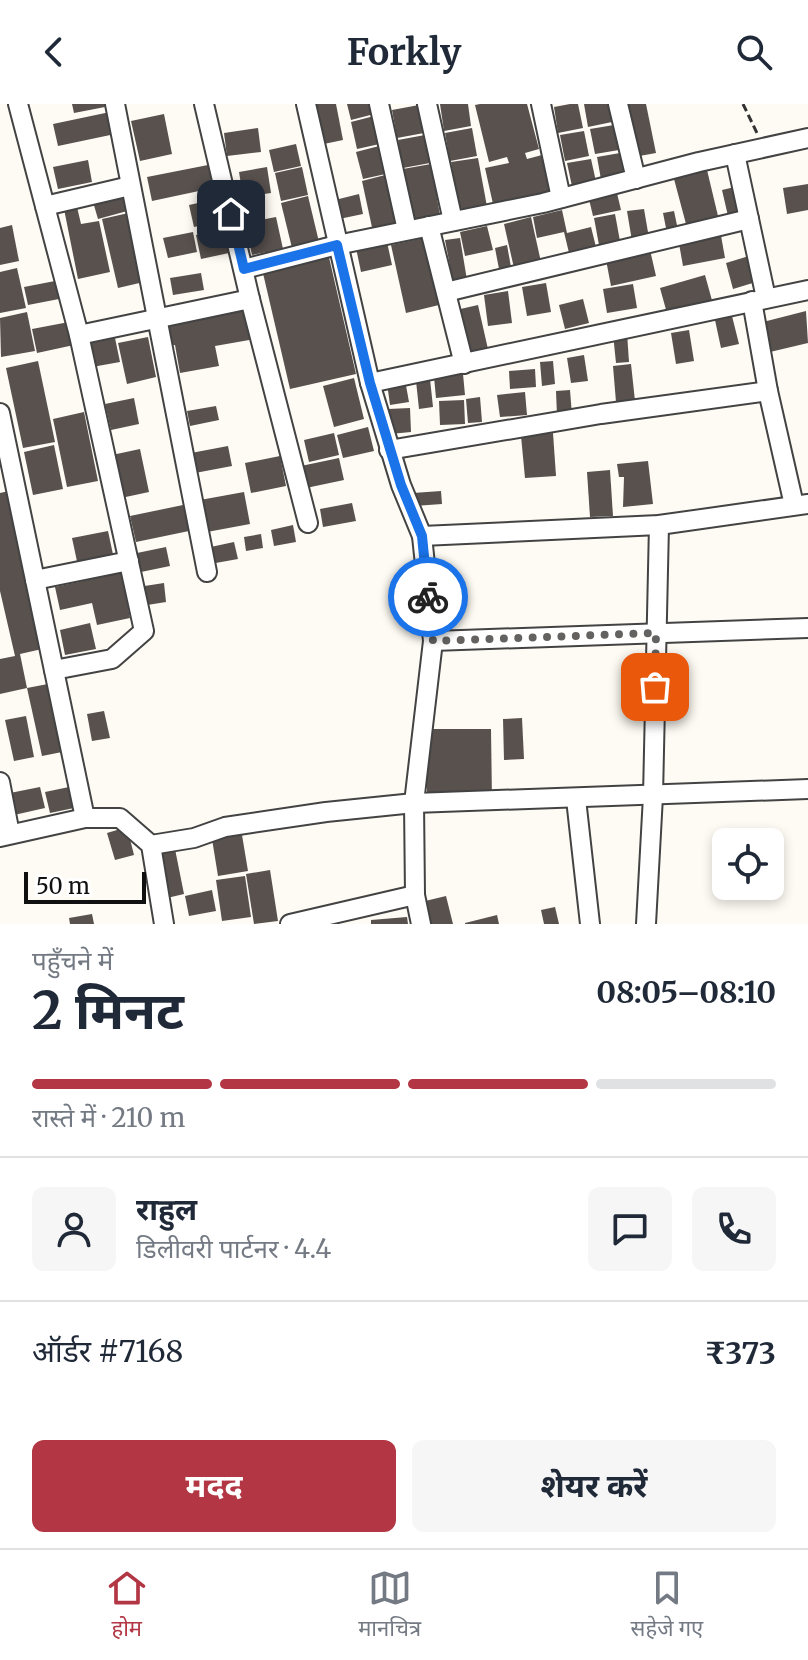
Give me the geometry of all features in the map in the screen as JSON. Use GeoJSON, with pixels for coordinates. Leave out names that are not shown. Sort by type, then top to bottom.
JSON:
{"type":"FeatureCollection","features":[{"type":"Feature","properties":{"kind":"street"},"geometry":{"type":"LineString","coordinates":[[18,104],[79,335],[144,631],[112,659],[54,670]]}},
{"type":"Feature","properties":{"kind":"street"},"geometry":{"type":"LineString","coordinates":[[115,104],[207,572]]}},
{"type":"Feature","properties":{"kind":"street"},"geometry":{"type":"LineString","coordinates":[[204,104],[308,523]]}},
{"type":"Feature","properties":{"kind":"street"},"geometry":{"type":"LineString","coordinates":[[306,104],[370,383],[389,450],[422,536],[433,641],[414,803],[415,895],[421,924]]}},
{"type":"Feature","properties":{"kind":"street"},"geometry":{"type":"LineString","coordinates":[[379,104],[407,230]]}},
{"type":"Feature","properties":{"kind":"street"},"geometry":{"type":"LineString","coordinates":[[427,104],[453,221]]}},
{"type":"Feature","properties":{"kind":"street"},"geometry":{"type":"LineString","coordinates":[[541,104],[561,198]]}},
{"type":"Feature","properties":{"kind":"street"},"geometry":{"type":"LineString","coordinates":[[618,104],[636,179]]}},
{"type":"Feature","properties":{"kind":"street"},"geometry":{"type":"LineString","coordinates":[[244,269],[337,245],[561,198],[808,138]]}},
{"type":"Feature","properties":{"kind":"street"},"geometry":{"type":"LineString","coordinates":[[422,536],[659,525],[801,504],[768,391],[749,219],[735,154]]}},
{"type":"Feature","properties":{"kind":"street"},"geometry":{"type":"LineString","coordinates":[[45,206],[130,186]]}},
{"type":"Feature","properties":{"kind":"street"},"geometry":{"type":"LineString","coordinates":[[446,292],[749,219]]}},
{"type":"Feature","properties":{"kind":"street"},"geometry":{"type":"LineString","coordinates":[[429,226],[464,364]]}},
{"type":"Feature","properties":{"kind":"street"},"geometry":{"type":"LineString","coordinates":[[370,383],[808,290]]}},
{"type":"Feature","properties":{"kind":"street"},"geometry":{"type":"LineString","coordinates":[[79,335],[250,299]]}},
{"type":"Feature","properties":{"kind":"street"},"geometry":{"type":"LineString","coordinates":[[389,450],[601,414],[768,391]]}},
{"type":"Feature","properties":{"kind":"street"},"geometry":{"type":"LineString","coordinates":[[0,413],[85,818]]}},
{"type":"Feature","properties":{"kind":"street"},"geometry":{"type":"LineString","coordinates":[[646,924],[653,796],[659,525]]}},
{"type":"Feature","properties":{"kind":"street"},"geometry":{"type":"LineString","coordinates":[[35,580],[129,561]]}},
{"type":"Feature","properties":{"kind":"street"},"geometry":{"type":"LineString","coordinates":[[433,641],[808,628]]}},
{"type":"Feature","properties":{"kind":"street"},"geometry":{"type":"LineString","coordinates":[[0,782],[5,835],[85,818],[120,818],[151,845],[164,924]]}},
{"type":"Feature","properties":{"kind":"street"},"geometry":{"type":"LineString","coordinates":[[151,845],[194,838],[225,827],[414,803],[808,789]]}},
{"type":"Feature","properties":{"kind":"street"},"geometry":{"type":"LineString","coordinates":[[576,799],[590,924]]}},
{"type":"Feature","properties":{"kind":"street"},"geometry":{"type":"LineString","coordinates":[[290,924],[415,895]]}},
{"type":"Feature","properties":{"kind":"path"},"geometry":{"type":"LineString","coordinates":[[743,104],[764,148]]}},
{"type":"Feature","properties":{"kind":"building"},"geometry":{"type":"Polygon","coordinates":[[[72,104],[104,104],[105,107],[74,113],[72,104]]]}},
{"type":"Feature","properties":{"kind":"building"},"geometry":{"type":"Polygon","coordinates":[[[311,104],[336,104],[343,140],[319,145],[311,104]]]}},
{"type":"Feature","properties":{"kind":"building"},"geometry":{"type":"Polygon","coordinates":[[[347,104],[376,104],[378,113],[351,120],[347,104]]]}},
{"type":"Feature","properties":{"kind":"building"},"geometry":{"type":"Polygon","coordinates":[[[440,104],[468,104],[471,126],[444,131],[440,104]]]}},
{"type":"Feature","properties":{"kind":"building"},"geometry":{"type":"Polygon","coordinates":[[[527,104],[539,149],[525,153],[527,159],[542,155],[550,192],[493,204],[485,168],[509,163],[507,157],[489,162],[475,105],[527,104]]]}},
{"type":"Feature","properties":{"kind":"building"},"geometry":{"type":"Polygon","coordinates":[[[578,104],[583,128],[558,133],[554,107],[578,104]]]}},
{"type":"Feature","properties":{"kind":"building"},"geometry":{"type":"Polygon","coordinates":[[[584,104],[609,104],[612,122],[588,127],[584,104]]]}},
{"type":"Feature","properties":{"kind":"building"},"geometry":{"type":"Polygon","coordinates":[[[623,104],[646,104],[656,153],[634,157],[623,104]]]}},
{"type":"Feature","properties":{"kind":"building"},"geometry":{"type":"Polygon","coordinates":[[[419,105],[424,133],[397,138],[392,110],[419,105]]]}},
{"type":"Feature","properties":{"kind":"building"},"geometry":{"type":"Polygon","coordinates":[[[110,112],[115,134],[58,146],[53,124],[110,112]]]}},
{"type":"Feature","properties":{"kind":"building"},"geometry":{"type":"Polygon","coordinates":[[[164,114],[172,154],[140,161],[131,121],[164,114]]]}},
{"type":"Feature","properties":{"kind":"building"},"geometry":{"type":"Polygon","coordinates":[[[378,115],[384,143],[357,149],[351,122],[378,115]]]}},
{"type":"Feature","properties":{"kind":"building"},"geometry":{"type":"Polygon","coordinates":[[[614,125],[619,150],[595,154],[590,129],[614,125]]]}},
{"type":"Feature","properties":{"kind":"building"},"geometry":{"type":"Polygon","coordinates":[[[258,128],[261,152],[227,156],[224,133],[258,128]]]}},
{"type":"Feature","properties":{"kind":"building"},"geometry":{"type":"Polygon","coordinates":[[[472,128],[477,156],[450,161],[445,133],[472,128]]]}},
{"type":"Feature","properties":{"kind":"building"},"geometry":{"type":"Polygon","coordinates":[[[584,131],[589,156],[565,161],[560,135],[584,131]]]}},
{"type":"Feature","properties":{"kind":"building"},"geometry":{"type":"Polygon","coordinates":[[[425,135],[430,163],[403,168],[398,140],[425,135]]]}},
{"type":"Feature","properties":{"kind":"building"},"geometry":{"type":"Polygon","coordinates":[[[296,144],[301,166],[274,172],[269,150],[296,144]]]}},
{"type":"Feature","properties":{"kind":"building"},"geometry":{"type":"Polygon","coordinates":[[[383,145],[390,173],[363,179],[356,152],[383,145]]]}},
{"type":"Feature","properties":{"kind":"building"},"geometry":{"type":"Polygon","coordinates":[[[620,153],[626,180],[602,185],[597,157],[620,153]]]}},
{"type":"Feature","properties":{"kind":"building"},"geometry":{"type":"Polygon","coordinates":[[[478,158],[488,212],[461,217],[451,162],[478,158]]]}},
{"type":"Feature","properties":{"kind":"building"},"geometry":{"type":"Polygon","coordinates":[[[591,159],[597,186],[573,191],[567,163],[591,159]]]}},
{"type":"Feature","properties":{"kind":"building"},"geometry":{"type":"Polygon","coordinates":[[[88,160],[92,182],[58,189],[53,167],[88,160]]]}},
{"type":"Feature","properties":{"kind":"building"},"geometry":{"type":"Polygon","coordinates":[[[431,164],[441,221],[414,226],[403,169],[431,164]]]}},
{"type":"Feature","properties":{"kind":"building"},"geometry":{"type":"Polygon","coordinates":[[[208,165],[213,188],[152,201],[147,177],[208,165]]]}},
{"type":"Feature","properties":{"kind":"building"},"geometry":{"type":"Polygon","coordinates":[[[267,167],[271,193],[243,197],[239,172],[267,167]]]}},
{"type":"Feature","properties":{"kind":"building"},"geometry":{"type":"Polygon","coordinates":[[[302,167],[308,195],[281,201],[275,173],[302,167]]]}},
{"type":"Feature","properties":{"kind":"building"},"geometry":{"type":"Polygon","coordinates":[[[707,170],[718,216],[686,224],[674,179],[707,170]]]}},
{"type":"Feature","properties":{"kind":"building"},"geometry":{"type":"Polygon","coordinates":[[[389,174],[400,226],[373,232],[362,181],[389,174]]]}},
{"type":"Feature","properties":{"kind":"building"},"geometry":{"type":"Polygon","coordinates":[[[808,184],[808,210],[787,214],[783,188],[808,184]]]}},
{"type":"Feature","properties":{"kind":"building"},"geometry":{"type":"Polygon","coordinates":[[[739,186],[746,211],[728,216],[722,190],[739,186]]]}},
{"type":"Feature","properties":{"kind":"building"},"geometry":{"type":"Polygon","coordinates":[[[616,189],[621,210],[593,216],[588,195],[616,189]]]}},
{"type":"Feature","properties":{"kind":"building"},"geometry":{"type":"Polygon","coordinates":[[[126,193],[131,210],[98,219],[93,202],[126,193]]]}},
{"type":"Feature","properties":{"kind":"building"},"geometry":{"type":"Polygon","coordinates":[[[359,194],[363,214],[339,219],[335,200],[359,194]]]}},
{"type":"Feature","properties":{"kind":"building"},"geometry":{"type":"Polygon","coordinates":[[[308,196],[319,242],[292,248],[281,203],[308,196]]]}},
{"type":"Feature","properties":{"kind":"building"},"geometry":{"type":"Polygon","coordinates":[[[221,198],[226,220],[194,227],[189,205],[221,198]]]}},
{"type":"Feature","properties":{"kind":"building"},"geometry":{"type":"Polygon","coordinates":[[[77,207],[81,224],[99,221],[110,272],[78,279],[64,209],[77,207]]]}},
{"type":"Feature","properties":{"kind":"building"},"geometry":{"type":"Polygon","coordinates":[[[644,209],[649,238],[632,241],[627,211],[644,209]]]}},
{"type":"Feature","properties":{"kind":"building"},"geometry":{"type":"Polygon","coordinates":[[[562,210],[567,233],[591,227],[597,251],[570,257],[564,232],[537,238],[533,217],[562,210]]]}},
{"type":"Feature","properties":{"kind":"building"},"geometry":{"type":"Polygon","coordinates":[[[674,211],[678,230],[667,233],[663,213],[674,211]]]}},
{"type":"Feature","properties":{"kind":"building"},"geometry":{"type":"Polygon","coordinates":[[[133,212],[148,281],[118,288],[102,219],[133,212]]]}},
{"type":"Feature","properties":{"kind":"building"},"geometry":{"type":"Polygon","coordinates":[[[615,214],[620,241],[599,245],[594,218],[615,214]]]}},
{"type":"Feature","properties":{"kind":"building"},"geometry":{"type":"Polygon","coordinates":[[[276,217],[283,249],[252,255],[245,223],[276,217]]]}},
{"type":"Feature","properties":{"kind":"building"},"geometry":{"type":"Polygon","coordinates":[[[531,217],[541,262],[514,268],[504,224],[531,217]]]}},
{"type":"Feature","properties":{"kind":"building"},"geometry":{"type":"Polygon","coordinates":[[[12,225],[19,261],[0,265],[0,228],[12,225]]]}},
{"type":"Feature","properties":{"kind":"building"},"geometry":{"type":"Polygon","coordinates":[[[487,226],[493,250],[465,256],[460,232],[487,226]]]}},
{"type":"Feature","properties":{"kind":"building"},"geometry":{"type":"Polygon","coordinates":[[[224,229],[229,253],[201,259],[196,235],[224,229]]]}},
{"type":"Feature","properties":{"kind":"building"},"geometry":{"type":"Polygon","coordinates":[[[720,230],[725,258],[683,266],[678,238],[720,230]]]}},
{"type":"Feature","properties":{"kind":"building"},"geometry":{"type":"Polygon","coordinates":[[[193,232],[197,252],[168,258],[163,238],[193,232]]]}},
{"type":"Feature","properties":{"kind":"building"},"geometry":{"type":"Polygon","coordinates":[[[424,238],[439,305],[406,313],[391,245],[424,238]]]}},
{"type":"Feature","properties":{"kind":"building"},"geometry":{"type":"Polygon","coordinates":[[[460,238],[467,280],[453,282],[445,240],[460,238]]]}},
{"type":"Feature","properties":{"kind":"building"},"geometry":{"type":"Polygon","coordinates":[[[387,242],[392,265],[361,272],[356,248],[387,242]]]}},
{"type":"Feature","properties":{"kind":"building"},"geometry":{"type":"Polygon","coordinates":[[[507,245],[511,267],[499,269],[495,248],[507,245]]]}},
{"type":"Feature","properties":{"kind":"building"},"geometry":{"type":"Polygon","coordinates":[[[650,250],[656,276],[611,286],[606,260],[650,250]]]}},
{"type":"Feature","properties":{"kind":"building"},"geometry":{"type":"Polygon","coordinates":[[[328,253],[356,374],[290,389],[262,269],[328,253]]]}},
{"type":"Feature","properties":{"kind":"building"},"geometry":{"type":"Polygon","coordinates":[[[749,256],[756,282],[733,289],[726,263],[749,256]]]}},
{"type":"Feature","properties":{"kind":"building"},"geometry":{"type":"Polygon","coordinates":[[[17,268],[26,308],[0,313],[0,272],[17,268]]]}},
{"type":"Feature","properties":{"kind":"building"},"geometry":{"type":"Polygon","coordinates":[[[201,273],[204,290],[173,295],[170,278],[201,273]]]}},
{"type":"Feature","properties":{"kind":"building"},"geometry":{"type":"Polygon","coordinates":[[[705,275],[713,304],[668,317],[660,288],[705,275]]]}},
{"type":"Feature","properties":{"kind":"building"},"geometry":{"type":"Polygon","coordinates":[[[55,281],[59,299],[28,305],[24,287],[55,281]]]}},
{"type":"Feature","properties":{"kind":"building"},"geometry":{"type":"Polygon","coordinates":[[[546,283],[551,312],[527,316],[522,287],[546,283]]]}},
{"type":"Feature","properties":{"kind":"building"},"geometry":{"type":"Polygon","coordinates":[[[633,284],[637,308],[607,313],[603,289],[633,284]]]}},
{"type":"Feature","properties":{"kind":"building"},"geometry":{"type":"Polygon","coordinates":[[[508,291],[512,323],[488,326],[484,295],[508,291]]]}},
{"type":"Feature","properties":{"kind":"building"},"geometry":{"type":"Polygon","coordinates":[[[583,299],[589,323],[565,329],[559,305],[583,299]]]}},
{"type":"Feature","properties":{"kind":"building"},"geometry":{"type":"Polygon","coordinates":[[[249,305],[255,339],[215,346],[219,366],[180,373],[175,345],[169,346],[164,320],[249,305]]]}},
{"type":"Feature","properties":{"kind":"building"},"geometry":{"type":"Polygon","coordinates":[[[478,305],[490,358],[468,363],[456,310],[478,305]]]}},
{"type":"Feature","properties":{"kind":"building"},"geometry":{"type":"Polygon","coordinates":[[[806,311],[808,343],[770,352],[763,322],[806,311]]]}},
{"type":"Feature","properties":{"kind":"building"},"geometry":{"type":"Polygon","coordinates":[[[27,312],[35,351],[1,357],[0,318],[27,312]]]}},
{"type":"Feature","properties":{"kind":"building"},"geometry":{"type":"Polygon","coordinates":[[[732,316],[739,344],[721,348],[715,320],[732,316]]]}},
{"type":"Feature","properties":{"kind":"building"},"geometry":{"type":"Polygon","coordinates":[[[69,322],[74,345],[37,353],[32,329],[69,322]]]}},
{"type":"Feature","properties":{"kind":"building"},"geometry":{"type":"Polygon","coordinates":[[[689,330],[694,361],[676,364],[671,333],[689,330]]]}},
{"type":"Feature","properties":{"kind":"building"},"geometry":{"type":"Polygon","coordinates":[[[627,333],[629,362],[616,363],[613,334],[627,333]]]}},
{"type":"Feature","properties":{"kind":"building"},"geometry":{"type":"Polygon","coordinates":[[[148,337],[156,377],[127,384],[118,343],[148,337]]]}},
{"type":"Feature","properties":{"kind":"building"},"geometry":{"type":"Polygon","coordinates":[[[115,338],[120,362],[92,367],[87,344],[115,338]]]}},
{"type":"Feature","properties":{"kind":"building"},"geometry":{"type":"Polygon","coordinates":[[[584,355],[588,381],[571,383],[567,358],[584,355]]]}},
{"type":"Feature","properties":{"kind":"building"},"geometry":{"type":"Polygon","coordinates":[[[38,361],[55,442],[23,448],[6,368],[38,361]]]}},
{"type":"Feature","properties":{"kind":"building"},"geometry":{"type":"Polygon","coordinates":[[[553,361],[555,384],[542,386],[540,362],[553,361]]]}},
{"type":"Feature","properties":{"kind":"building"},"geometry":{"type":"Polygon","coordinates":[[[631,364],[635,401],[616,402],[613,366],[631,364]]]}},
{"type":"Feature","properties":{"kind":"building"},"geometry":{"type":"Polygon","coordinates":[[[535,369],[536,387],[510,389],[509,371],[535,369]]]}},
{"type":"Feature","properties":{"kind":"building"},"geometry":{"type":"Polygon","coordinates":[[[463,374],[465,395],[436,398],[434,377],[463,374]]]}},
{"type":"Feature","properties":{"kind":"building"},"geometry":{"type":"Polygon","coordinates":[[[354,378],[364,419],[334,427],[323,386],[354,378]]]}},
{"type":"Feature","properties":{"kind":"building"},"geometry":{"type":"Polygon","coordinates":[[[430,379],[433,407],[419,409],[416,381],[430,379]]]}},
{"type":"Feature","properties":{"kind":"building"},"geometry":{"type":"Polygon","coordinates":[[[405,380],[409,402],[390,405],[387,383],[405,380]]]}},
{"type":"Feature","properties":{"kind":"building"},"geometry":{"type":"Polygon","coordinates":[[[570,390],[572,415],[557,416],[556,391],[570,390]]]}},
{"type":"Feature","properties":{"kind":"building"},"geometry":{"type":"Polygon","coordinates":[[[525,392],[527,415],[500,417],[497,395],[525,392]]]}},
{"type":"Feature","properties":{"kind":"building"},"geometry":{"type":"Polygon","coordinates":[[[480,397],[482,422],[468,423],[466,399],[480,397]]]}},
{"type":"Feature","properties":{"kind":"building"},"geometry":{"type":"Polygon","coordinates":[[[134,398],[139,424],[111,430],[105,404],[134,398]]]}},
{"type":"Feature","properties":{"kind":"building"},"geometry":{"type":"Polygon","coordinates":[[[464,400],[465,424],[440,425],[439,401],[464,400]]]}},
{"type":"Feature","properties":{"kind":"building"},"geometry":{"type":"Polygon","coordinates":[[[216,406],[219,420],[190,426],[187,411],[216,406]]]}},
{"type":"Feature","properties":{"kind":"building"},"geometry":{"type":"Polygon","coordinates":[[[410,408],[411,432],[390,434],[388,409],[410,408]]]}},
{"type":"Feature","properties":{"kind":"building"},"geometry":{"type":"Polygon","coordinates":[[[84,412],[98,481],[67,487],[53,419],[84,412]]]}},
{"type":"Feature","properties":{"kind":"building"},"geometry":{"type":"Polygon","coordinates":[[[368,427],[374,451],[343,458],[337,435],[368,427]]]}},
{"type":"Feature","properties":{"kind":"building"},"geometry":{"type":"Polygon","coordinates":[[[334,433],[339,455],[309,462],[304,440],[334,433]]]}},
{"type":"Feature","properties":{"kind":"building"},"geometry":{"type":"Polygon","coordinates":[[[553,433],[556,476],[525,478],[521,436],[553,433]]]}},
{"type":"Feature","properties":{"kind":"building"},"geometry":{"type":"Polygon","coordinates":[[[54,445],[63,489],[33,495],[24,452],[54,445]]]}},
{"type":"Feature","properties":{"kind":"building"},"geometry":{"type":"Polygon","coordinates":[[[228,446],[232,466],[195,473],[191,453],[228,446]]]}},
{"type":"Feature","properties":{"kind":"building"},"geometry":{"type":"Polygon","coordinates":[[[140,449],[149,492],[121,498],[112,455],[140,449]]]}},
{"type":"Feature","properties":{"kind":"building"},"geometry":{"type":"Polygon","coordinates":[[[280,456],[286,486],[251,493],[245,463],[280,456]]]}},
{"type":"Feature","properties":{"kind":"building"},"geometry":{"type":"Polygon","coordinates":[[[339,458],[344,480],[306,488],[301,466],[339,458]]]}},
{"type":"Feature","properties":{"kind":"building"},"geometry":{"type":"Polygon","coordinates":[[[648,461],[653,504],[623,507],[624,477],[619,477],[617,464],[648,461]]]}},
{"type":"Feature","properties":{"kind":"building"},"geometry":{"type":"Polygon","coordinates":[[[610,470],[613,516],[590,517],[587,472],[610,470]]]}},
{"type":"Feature","properties":{"kind":"building"},"geometry":{"type":"Polygon","coordinates":[[[9,491],[42,649],[20,654],[27,688],[0,694],[0,659],[15,656],[0,591],[0,493],[9,491]]]}},
{"type":"Feature","properties":{"kind":"building"},"geometry":{"type":"Polygon","coordinates":[[[441,491],[442,504],[414,506],[413,493],[441,491]]]}},
{"type":"Feature","properties":{"kind":"building"},"geometry":{"type":"Polygon","coordinates":[[[244,492],[250,524],[207,532],[200,500],[244,492]]]}},
{"type":"Feature","properties":{"kind":"building"},"geometry":{"type":"Polygon","coordinates":[[[352,503],[356,521],[323,527],[320,509],[352,503]]]}},
{"type":"Feature","properties":{"kind":"building"},"geometry":{"type":"Polygon","coordinates":[[[183,505],[189,531],[136,542],[130,516],[183,505]]]}},
{"type":"Feature","properties":{"kind":"building"},"geometry":{"type":"Polygon","coordinates":[[[293,525],[296,542],[274,546],[271,530],[293,525]]]}},
{"type":"Feature","properties":{"kind":"building"},"geometry":{"type":"Polygon","coordinates":[[[108,531],[114,559],[78,566],[72,538],[108,531]]]}},
{"type":"Feature","properties":{"kind":"building"},"geometry":{"type":"Polygon","coordinates":[[[261,534],[263,548],[246,551],[244,537],[261,534]]]}},
{"type":"Feature","properties":{"kind":"building"},"geometry":{"type":"Polygon","coordinates":[[[234,542],[238,559],[210,564],[206,548],[234,542]]]}},
{"type":"Feature","properties":{"kind":"building"},"geometry":{"type":"Polygon","coordinates":[[[166,547],[170,566],[141,572],[137,553],[166,547]]]}},
{"type":"Feature","properties":{"kind":"building"},"geometry":{"type":"Polygon","coordinates":[[[125,572],[130,618],[97,625],[92,603],[60,610],[55,587],[125,572]]]}},
{"type":"Feature","properties":{"kind":"building"},"geometry":{"type":"Polygon","coordinates":[[[164,583],[166,602],[141,606],[138,587],[164,583]]]}},
{"type":"Feature","properties":{"kind":"building"},"geometry":{"type":"Polygon","coordinates":[[[90,623],[96,649],[65,655],[60,630],[90,623]]]}},
{"type":"Feature","properties":{"kind":"building"},"geometry":{"type":"Polygon","coordinates":[[[53,683],[67,751],[42,756],[27,688],[53,683]]]}},
{"type":"Feature","properties":{"kind":"building"},"geometry":{"type":"Polygon","coordinates":[[[104,711],[110,738],[92,741],[87,714],[104,711]]]}},
{"type":"Feature","properties":{"kind":"building"},"geometry":{"type":"Polygon","coordinates":[[[26,716],[34,757],[14,761],[5,720],[26,716]]]}},
{"type":"Feature","properties":{"kind":"building"},"geometry":{"type":"Polygon","coordinates":[[[522,718],[524,759],[504,760],[503,719],[522,718]]]}},
{"type":"Feature","properties":{"kind":"building"},"geometry":{"type":"Polygon","coordinates":[[[427,729],[491,729],[492,801],[427,801],[427,729]]]}},
{"type":"Feature","properties":{"kind":"building"},"geometry":{"type":"Polygon","coordinates":[[[40,787],[45,808],[14,815],[10,793],[40,787]]]}},
{"type":"Feature","properties":{"kind":"building"},"geometry":{"type":"Polygon","coordinates":[[[69,787],[74,808],[50,813],[45,792],[69,787]]]}},
{"type":"Feature","properties":{"kind":"building"},"geometry":{"type":"Polygon","coordinates":[[[127,827],[134,855],[115,860],[107,833],[127,827]]]}},
{"type":"Feature","properties":{"kind":"building"},"geometry":{"type":"Polygon","coordinates":[[[242,835],[248,871],[218,876],[212,839],[242,835]]]}},
{"type":"Feature","properties":{"kind":"building"},"geometry":{"type":"Polygon","coordinates":[[[175,849],[184,894],[167,898],[157,853],[175,849]]]}},
{"type":"Feature","properties":{"kind":"building"},"geometry":{"type":"Polygon","coordinates":[[[270,870],[278,921],[254,924],[246,874],[270,870]]]}},
{"type":"Feature","properties":{"kind":"building"},"geometry":{"type":"Polygon","coordinates":[[[245,876],[251,917],[222,921],[216,880],[245,876]]]}},
{"type":"Feature","properties":{"kind":"building"},"geometry":{"type":"Polygon","coordinates":[[[212,890],[216,911],[189,916],[185,896],[212,890]]]}},
{"type":"Feature","properties":{"kind":"building"},"geometry":{"type":"Polygon","coordinates":[[[446,896],[453,924],[427,924],[421,902],[446,896]]]}},
{"type":"Feature","properties":{"kind":"building"},"geometry":{"type":"Polygon","coordinates":[[[555,907],[559,924],[544,924],[541,910],[555,907]]]}},
{"type":"Feature","properties":{"kind":"building"},"geometry":{"type":"Polygon","coordinates":[[[92,914],[94,924],[70,924],[69,918],[92,914]]]}},
{"type":"Feature","properties":{"kind":"building"},"geometry":{"type":"Polygon","coordinates":[[[497,915],[499,924],[465,924],[465,923],[497,915]]]}},
{"type":"Feature","properties":{"kind":"building"},"geometry":{"type":"Polygon","coordinates":[[[407,917],[408,924],[371,924],[371,920],[407,917]]]}},
{"type":"Feature","properties":{"kind":"way so far"},"geometry":{"type":"LineString","coordinates":[[428,597],[433,641],[656,633],[655,687]]}},
{"type":"Feature","properties":{"kind":"route"},"geometry":{"type":"LineString","coordinates":[[231,214],[244,269],[337,245],[389,450],[422,536],[428,597]]}}]}
